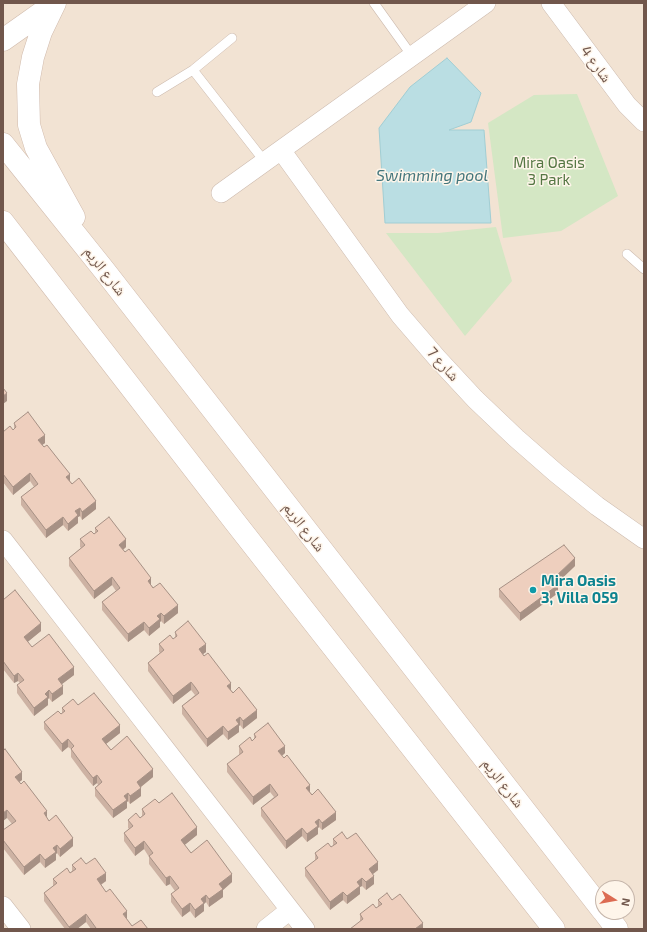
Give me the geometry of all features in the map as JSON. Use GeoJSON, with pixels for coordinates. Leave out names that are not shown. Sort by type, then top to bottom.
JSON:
{"type":"FeatureCollection","features":[{"type":"Feature","properties":{"kind":"street"},"geometry":{"type":"LineString","coordinates":[[3,40],[55,3]]}},
{"type":"Feature","properties":{"kind":"street"},"geometry":{"type":"LineString","coordinates":[[55,3],[41,32],[33,57],[28,84],[29,125],[36,148],[104,270]]}},
{"type":"Feature","properties":{"kind":"street"},"geometry":{"type":"LineString","coordinates":[[221,193],[486,3]]}},
{"type":"Feature","properties":{"kind":"street","name":"شارع 4"},"geometry":{"type":"LineString","coordinates":[[551,3],[627,106],[644,122]]}},
{"type":"Feature","properties":{"kind":"street","name":"شارع الريم"},"geometry":{"type":"LineString","coordinates":[[3,144],[104,270],[595,901]]}},
{"type":"Feature","properties":{"kind":"street","name":"شارع 7"},"geometry":{"type":"LineString","coordinates":[[281,150],[400,315],[475,399],[556,473],[597,506],[644,539]]}},
{"type":"Feature","properties":{"kind":"street"},"geometry":{"type":"LineString","coordinates":[[3,222],[240,529],[554,929]]}},
{"type":"Feature","properties":{"kind":"street"},"geometry":{"type":"LineString","coordinates":[[3,540],[305,929]]}},
{"type":"Feature","properties":{"kind":"street"},"geometry":{"type":"LineString","coordinates":[[3,906],[21,929]]}},
{"type":"Feature","properties":{"kind":"street"},"geometry":{"type":"LineString","coordinates":[[266,929],[290,910]]}},
{"type":"Feature","properties":{"kind":"street","name":"شارع الريم"},"geometry":{"type":"LineString","coordinates":[[610,920],[617,929]]}},
{"type":"Feature","properties":{"kind":"lane"},"geometry":{"type":"LineString","coordinates":[[374,3],[412,56]]}},
{"type":"Feature","properties":{"kind":"lane"},"geometry":{"type":"LineString","coordinates":[[157,92],[193,70],[232,38]]}},
{"type":"Feature","properties":{"kind":"lane"},"geometry":{"type":"LineString","coordinates":[[193,70],[265,162]]}},
{"type":"Feature","properties":{"kind":"lane"},"geometry":{"type":"LineString","coordinates":[[627,254],[644,270]]}},
{"type":"Feature","properties":{"kind":"shaded area"},"geometry":{"type":"Polygon","coordinates":[[[3,3],[644,3],[644,929],[3,929],[3,3]]]}},
{"type":"Feature","properties":{"kind":"green space","name":"Mira Oasis 3 Park"},"geometry":{"type":"Polygon","coordinates":[[[577,94],[618,196],[561,231],[503,238],[488,123],[534,95],[577,94]]]}},
{"type":"Feature","properties":{"kind":"green space"},"geometry":{"type":"Polygon","coordinates":[[[496,227],[512,281],[465,336],[386,233],[438,233],[496,227]]]}},
{"type":"Feature","properties":{"kind":"water","name":"Swimming pool"},"geometry":{"type":"Polygon","coordinates":[[[447,58],[481,93],[471,122],[449,130],[484,130],[491,223],[385,223],[379,128],[410,87],[447,58]]]}},
{"type":"Feature","properties":{"kind":"building"},"geometry":{"type":"Polygon","coordinates":[[[3,388],[7,393],[3,396],[3,388]]]}},
{"type":"Feature","properties":{"kind":"building"},"geometry":{"type":"Polygon","coordinates":[[[28,412],[45,435],[38,440],[44,447],[47,445],[70,474],[66,477],[72,484],[79,478],[96,501],[82,512],[80,508],[75,511],[78,515],[68,524],[63,517],[46,530],[21,497],[38,484],[30,473],[13,487],[3,474],[3,432],[10,426],[13,430],[16,427],[14,423],[28,412]]]}},
{"type":"Feature","properties":{"kind":"building"},"geometry":{"type":"Polygon","coordinates":[[[109,517],[126,539],[119,545],[125,552],[129,549],[151,578],[148,581],[153,588],[160,583],[178,605],[164,616],[161,613],[157,616],[160,619],[149,628],[144,622],[128,634],[102,602],[120,588],[112,577],[94,591],[69,558],[85,545],[80,539],[91,531],[94,534],[98,531],[95,528],[109,517]]]}},
{"type":"Feature","properties":{"kind":"building","name":"Mira Oasis 3, Villa 059"},"geometry":{"type":"Polygon","coordinates":[[[564,545],[575,558],[554,578],[558,585],[520,613],[499,589],[564,545]]]}},
{"type":"Feature","properties":{"kind":"building"},"geometry":{"type":"Polygon","coordinates":[[[15,590],[41,623],[24,637],[32,647],[49,634],[74,667],[58,679],[63,686],[52,694],[49,690],[45,694],[48,697],[34,708],[17,685],[24,680],[18,673],[14,676],[3,661],[3,600],[15,590]]]}},
{"type":"Feature","properties":{"kind":"building"},"geometry":{"type":"Polygon","coordinates":[[[188,621],[206,644],[199,649],[204,656],[208,653],[231,683],[227,686],[233,693],[239,687],[257,710],[243,721],[240,717],[236,720],[239,724],[228,732],[223,726],[207,739],[182,706],[199,693],[195,687],[191,682],[173,696],[148,663],[164,650],[159,644],[170,635],[173,639],[177,636],[175,632],[188,621]]]}},
{"type":"Feature","properties":{"kind":"building"},"geometry":{"type":"Polygon","coordinates":[[[94,693],[120,725],[102,739],[111,750],[127,736],[153,769],[137,782],[141,788],[130,796],[128,793],[124,796],[127,800],[113,810],[95,788],[102,782],[97,775],[93,778],[71,749],[74,746],[68,739],[62,744],[44,722],[58,711],[61,714],[65,711],[62,708],[73,699],[78,705],[94,693]]]}},
{"type":"Feature","properties":{"kind":"building"},"geometry":{"type":"Polygon","coordinates":[[[268,723],[285,746],[278,751],[284,758],[287,755],[310,785],[306,788],[312,795],[318,789],[336,812],[322,823],[319,819],[315,822],[318,826],[307,834],[302,828],[286,841],[261,808],[278,795],[270,784],[253,797],[227,764],[243,752],[239,746],[250,737],[252,741],[256,737],[254,734],[268,723]]]}},
{"type":"Feature","properties":{"kind":"building"},"geometry":{"type":"Polygon","coordinates":[[[5,749],[22,772],[15,777],[21,784],[24,781],[47,811],[44,813],[49,821],[56,815],[73,838],[60,849],[57,845],[53,848],[56,852],[45,860],[40,854],[24,867],[3,840],[3,830],[16,821],[7,810],[3,813],[3,751],[5,749]]]}},
{"type":"Feature","properties":{"kind":"building"},"geometry":{"type":"Polygon","coordinates":[[[172,793],[197,827],[181,840],[191,853],[207,840],[232,874],[219,884],[223,889],[209,899],[206,895],[201,899],[204,903],[195,910],[190,903],[182,909],[171,894],[179,888],[170,876],[166,878],[149,856],[153,853],[144,841],[135,848],[124,833],[133,826],[128,820],[136,813],[140,818],[145,814],[142,809],[155,799],[159,803],[172,793]]]}},
{"type":"Feature","properties":{"kind":"building"},"geometry":{"type":"Polygon","coordinates":[[[342,832],[347,839],[356,833],[378,862],[369,869],[374,876],[366,882],[362,878],[357,882],[360,886],[347,896],[343,892],[330,902],[305,868],[318,858],[315,853],[328,843],[331,847],[337,843],[333,839],[342,832]]]}},
{"type":"Feature","properties":{"kind":"building"},"geometry":{"type":"Polygon","coordinates":[[[81,858],[86,864],[95,858],[106,873],[97,879],[106,892],[110,889],[127,911],[123,914],[132,926],[141,920],[148,929],[94,929],[96,928],[86,914],[69,927],[44,893],[57,883],[53,879],[67,868],[70,873],[76,869],[72,865],[81,858]]]}},
{"type":"Feature","properties":{"kind":"building"},"geometry":{"type":"Polygon","coordinates":[[[387,893],[392,900],[400,894],[423,923],[415,929],[350,929],[363,919],[360,914],[373,904],[376,908],[382,904],[378,900],[387,893]]]}},
{"type":"Feature","properties":{"kind":"place","name":"Mira Oasis 3, Villa 059"},"geometry":{"type":"Point","coordinates":[533,590]}}]}
